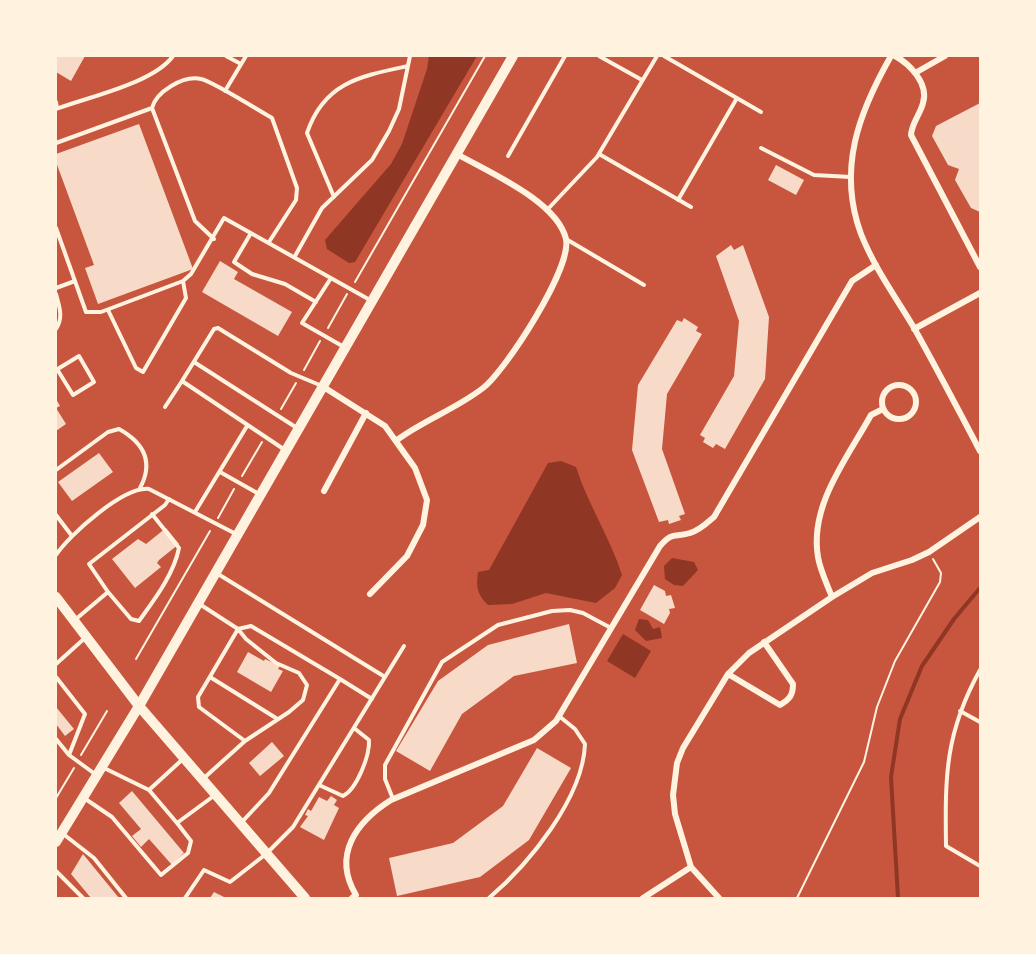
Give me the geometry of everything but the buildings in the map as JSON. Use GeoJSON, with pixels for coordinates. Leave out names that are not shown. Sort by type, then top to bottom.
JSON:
{"type":"FeatureCollection","features":[{"type":"Feature","properties":{"kind":"main road"},"geometry":{"type":"LineString","coordinates":[[58,838],[139,706],[513,56]]}},
{"type":"Feature","properties":{"kind":"main road"},"geometry":{"type":"LineString","coordinates":[[56,597],[139,706],[305,898]]}},
{"type":"Feature","properties":{"kind":"street"},"geometry":{"type":"LineString","coordinates":[[981,267],[911,135],[912,123],[924,100],[915,73],[893,56],[860,119],[851,177],[855,214],[876,265],[981,451]]}},
{"type":"Feature","properties":{"kind":"street"},"geometry":{"type":"LineString","coordinates":[[915,73],[945,56]]}},
{"type":"Feature","properties":{"kind":"street"},"geometry":{"type":"LineString","coordinates":[[397,440],[486,386],[522,339],[545,301],[565,254],[566,239],[537,199],[457,154]]}},
{"type":"Feature","properties":{"kind":"street"},"geometry":{"type":"LineString","coordinates":[[352,898],[356,895],[348,881],[345,862],[355,834],[370,813],[393,799],[534,740],[546,732],[559,716],[668,537],[676,533],[689,534],[714,517],[852,280],[876,265]]}},
{"type":"Feature","properties":{"kind":"street"},"geometry":{"type":"LineString","coordinates":[[914,329],[981,293]]}},
{"type":"Feature","properties":{"kind":"street"},"geometry":{"type":"LineString","coordinates":[[322,386],[385,426],[415,468],[427,500],[423,525],[407,556],[370,594]]}},
{"type":"Feature","properties":{"kind":"street"},"geometry":{"type":"LineString","coordinates":[[892,386],[908,387],[915,396],[916,408],[909,417],[897,420],[883,409],[884,393],[892,386]]}},
{"type":"Feature","properties":{"kind":"street"},"geometry":{"type":"LineString","coordinates":[[832,597],[818,557],[817,529],[822,502],[872,415],[883,409]]}},
{"type":"Feature","properties":{"kind":"street"},"geometry":{"type":"LineString","coordinates":[[324,490],[366,413]]}},
{"type":"Feature","properties":{"kind":"street"},"geometry":{"type":"LineString","coordinates":[[719,898],[690,867],[675,814],[673,795],[677,763],[683,748],[728,674],[764,642],[832,597],[873,573],[929,552],[981,517]]}},
{"type":"Feature","properties":{"kind":"street"},"geometry":{"type":"LineString","coordinates":[[728,674],[769,701],[780,705],[788,701],[793,684],[764,642]]}},
{"type":"Feature","properties":{"kind":"street"},"geometry":{"type":"LineString","coordinates":[[643,898],[690,867]]}},
{"type":"Feature","properties":{"kind":"lane"},"geometry":{"type":"LineString","coordinates":[[56,102],[56,108],[150,77],[167,65],[173,56]]}},
{"type":"Feature","properties":{"kind":"lane"},"geometry":{"type":"LineString","coordinates":[[226,56],[241,64]]}},
{"type":"Feature","properties":{"kind":"lane"},"geometry":{"type":"LineString","coordinates":[[225,92],[246,56]]}},
{"type":"Feature","properties":{"kind":"lane"},"geometry":{"type":"LineString","coordinates":[[295,256],[322,208],[372,160],[389,131],[399,109],[410,56]]}},
{"type":"Feature","properties":{"kind":"lane"},"geometry":{"type":"LineString","coordinates":[[508,156],[565,56]]}},
{"type":"Feature","properties":{"kind":"lane"},"geometry":{"type":"LineString","coordinates":[[599,56],[642,80]]}},
{"type":"Feature","properties":{"kind":"lane"},"geometry":{"type":"LineString","coordinates":[[547,211],[600,154],[657,56]]}},
{"type":"Feature","properties":{"kind":"lane"},"geometry":{"type":"LineString","coordinates":[[664,56],[761,112]]}},
{"type":"Feature","properties":{"kind":"lane"},"geometry":{"type":"LineString","coordinates":[[334,197],[307,133],[312,117],[331,93],[346,82],[408,66]]}},
{"type":"Feature","properties":{"kind":"lane"},"geometry":{"type":"LineString","coordinates":[[214,239],[195,221],[152,108],[154,101],[166,89],[188,80],[201,78],[272,118],[297,188],[296,200],[269,242]]}},
{"type":"Feature","properties":{"kind":"lane"},"geometry":{"type":"LineString","coordinates":[[678,200],[737,98]]}},
{"type":"Feature","properties":{"kind":"lane"},"geometry":{"type":"LineString","coordinates":[[56,143],[152,108]]}},
{"type":"Feature","properties":{"kind":"lane"},"geometry":{"type":"LineString","coordinates":[[761,148],[814,175],[851,177]]}},
{"type":"Feature","properties":{"kind":"lane"},"geometry":{"type":"LineString","coordinates":[[600,154],[691,207]]}},
{"type":"Feature","properties":{"kind":"lane"},"geometry":{"type":"LineString","coordinates":[[56,228],[86,312],[108,310],[183,281],[191,274],[214,239],[224,218],[372,301]]}},
{"type":"Feature","properties":{"kind":"lane"},"geometry":{"type":"LineString","coordinates":[[252,233],[234,262],[261,277],[285,284],[316,302]]}},
{"type":"Feature","properties":{"kind":"lane"},"geometry":{"type":"LineString","coordinates":[[566,239],[644,285]]}},
{"type":"Feature","properties":{"kind":"lane"},"geometry":{"type":"LineString","coordinates":[[331,278],[302,323],[345,347]]}},
{"type":"Feature","properties":{"kind":"lane"},"geometry":{"type":"LineString","coordinates":[[56,288],[75,281]]}},
{"type":"Feature","properties":{"kind":"lane"},"geometry":{"type":"LineString","coordinates":[[108,310],[136,368],[143,372],[186,298],[183,281]]}},
{"type":"Feature","properties":{"kind":"lane"},"geometry":{"type":"LineString","coordinates":[[56,294],[61,311],[60,323],[56,329]]}},
{"type":"Feature","properties":{"kind":"lane"},"geometry":{"type":"LineString","coordinates":[[165,407],[214,329],[218,328],[300,376],[322,386]]}},
{"type":"Feature","properties":{"kind":"lane"},"geometry":{"type":"LineString","coordinates":[[79,356],[94,382],[73,395],[56,370],[79,356]]}},
{"type":"Feature","properties":{"kind":"lane"},"geometry":{"type":"LineString","coordinates":[[194,362],[298,429]]}},
{"type":"Feature","properties":{"kind":"lane"},"geometry":{"type":"LineString","coordinates":[[182,381],[285,450]]}},
{"type":"Feature","properties":{"kind":"lane"},"geometry":{"type":"LineString","coordinates":[[195,512],[247,426]]}},
{"type":"Feature","properties":{"kind":"lane"},"geometry":{"type":"LineString","coordinates":[[56,470],[108,432],[120,429],[129,434],[146,456],[149,472],[140,488]]}},
{"type":"Feature","properties":{"kind":"lane"},"geometry":{"type":"LineString","coordinates":[[220,472],[260,494]]}},
{"type":"Feature","properties":{"kind":"lane"},"geometry":{"type":"LineString","coordinates":[[56,555],[72,536],[122,497],[140,488],[149,489],[237,534]]}},
{"type":"Feature","properties":{"kind":"lane"},"geometry":{"type":"LineString","coordinates":[[152,514],[179,548],[176,562],[139,621],[131,619],[108,592],[89,564],[152,514],[165,505],[169,499]]}},
{"type":"Feature","properties":{"kind":"lane"},"geometry":{"type":"LineString","coordinates":[[56,514],[72,536]]}},
{"type":"Feature","properties":{"kind":"lane"},"geometry":{"type":"LineString","coordinates":[[215,572],[385,677]]}},
{"type":"Feature","properties":{"kind":"lane"},"geometry":{"type":"LineString","coordinates":[[74,621],[108,592]]}},
{"type":"Feature","properties":{"kind":"lane"},"geometry":{"type":"LineString","coordinates":[[197,603],[238,629],[246,639],[276,663],[299,672],[307,685],[303,700],[245,741],[202,779]]}},
{"type":"Feature","properties":{"kind":"lane"},"geometry":{"type":"LineString","coordinates":[[393,799],[385,779],[385,765],[442,662],[498,625],[552,611],[570,610],[584,613],[611,628]]}},
{"type":"Feature","properties":{"kind":"lane"},"geometry":{"type":"LineString","coordinates":[[245,741],[243,737],[200,707],[198,697],[238,629],[251,626],[372,699]]}},
{"type":"Feature","properties":{"kind":"lane"},"geometry":{"type":"LineString","coordinates":[[56,664],[86,637]]}},
{"type":"Feature","properties":{"kind":"lane"},"geometry":{"type":"LineString","coordinates":[[185,898],[204,870],[230,882],[266,854],[292,827],[404,646]]}},
{"type":"Feature","properties":{"kind":"lane"},"geometry":{"type":"LineString","coordinates":[[981,669],[960,711],[952,736],[945,778],[946,846],[981,866]]}},
{"type":"Feature","properties":{"kind":"lane"},"geometry":{"type":"LineString","coordinates":[[210,676],[276,718]]}},
{"type":"Feature","properties":{"kind":"lane"},"geometry":{"type":"LineString","coordinates":[[56,677],[85,714],[69,755]]}},
{"type":"Feature","properties":{"kind":"lane"},"geometry":{"type":"LineString","coordinates":[[240,824],[269,793],[340,679]]}},
{"type":"Feature","properties":{"kind":"lane"},"geometry":{"type":"LineString","coordinates":[[960,711],[981,722]]}},
{"type":"Feature","properties":{"kind":"lane"},"geometry":{"type":"LineString","coordinates":[[489,898],[522,866],[544,838],[579,780],[585,744],[574,729],[559,716]]}},
{"type":"Feature","properties":{"kind":"lane"},"geometry":{"type":"LineString","coordinates":[[319,784],[343,796],[354,784],[370,747],[369,740],[354,728]]}},
{"type":"Feature","properties":{"kind":"lane"},"geometry":{"type":"LineString","coordinates":[[56,739],[69,755],[99,771],[149,790],[191,841],[188,853],[161,876],[112,817],[83,797]]}},
{"type":"Feature","properties":{"kind":"lane"},"geometry":{"type":"LineString","coordinates":[[149,790],[184,758]]}},
{"type":"Feature","properties":{"kind":"lane"},"geometry":{"type":"LineString","coordinates":[[177,823],[215,795]]}},
{"type":"Feature","properties":{"kind":"lane"},"geometry":{"type":"LineString","coordinates":[[58,838],[94,858],[126,898]]}},
{"type":"Feature","properties":{"kind":"lane"},"geometry":{"type":"LineString","coordinates":[[56,871],[83,898]]}},
{"type":"Feature","properties":{"kind":"path"},"geometry":{"type":"LineString","coordinates":[[277,415],[485,56]]}},
{"type":"Feature","properties":{"kind":"path"},"geometry":{"type":"LineString","coordinates":[[136,659],[265,437]]}},
{"type":"Feature","properties":{"kind":"path"},"geometry":{"type":"LineString","coordinates":[[797,898],[864,762],[880,699],[895,661],[940,582],[940,573],[929,552]]}},
{"type":"Feature","properties":{"kind":"shaded area"},"geometry":{"type":"Polygon","coordinates":[[[429,56],[477,56],[355,262],[349,263],[327,249],[325,240],[391,164],[402,144],[427,69],[429,56]]]}},
{"type":"Feature","properties":{"kind":"shaded area"},"geometry":{"type":"Polygon","coordinates":[[[561,461],[576,467],[622,575],[615,588],[596,603],[546,593],[512,604],[488,605],[478,590],[478,572],[489,570],[548,463],[561,461]]]}},
{"type":"Feature","properties":{"kind":"shaded area"},"geometry":{"type":"Polygon","coordinates":[[[672,558],[694,562],[698,570],[683,586],[674,585],[665,579],[664,566],[672,558]]]}},
{"type":"Feature","properties":{"kind":"shaded area"},"geometry":{"type":"Polygon","coordinates":[[[639,619],[648,620],[653,629],[660,627],[662,638],[646,641],[635,630],[639,619]]]}},
{"type":"Feature","properties":{"kind":"shaded area"},"geometry":{"type":"Polygon","coordinates":[[[623,634],[651,651],[635,678],[607,661],[623,634]]]}},
{"type":"Feature","properties":{"kind":"waterway"},"geometry":{"type":"LineString","coordinates":[[898,898],[891,777],[900,719],[922,666],[954,619],[980,588]]}}]}
